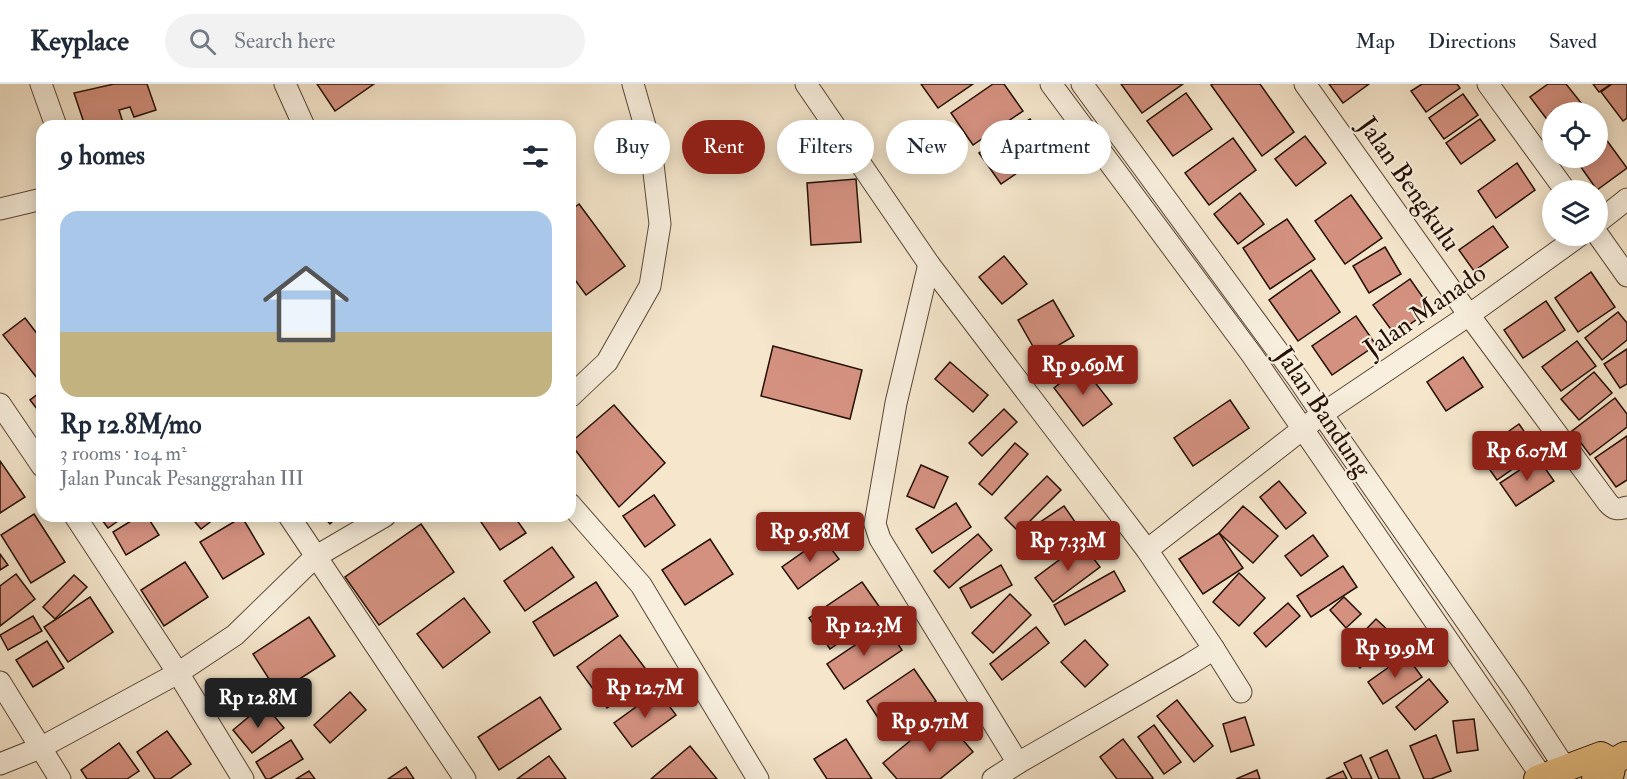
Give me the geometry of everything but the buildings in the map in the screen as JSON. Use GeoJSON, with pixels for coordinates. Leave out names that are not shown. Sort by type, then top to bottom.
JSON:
{"type":"FeatureCollection","features":[{"type":"Feature","properties":{"kind":"main road"},"geometry":{"type":"LineString","coordinates":[[1548,775],[1601,755],[1612,765]]}},
{"type":"Feature","properties":{"kind":"street"},"geometry":{"type":"LineString","coordinates":[[41,84],[54,120]]}},
{"type":"Feature","properties":{"kind":"street"},"geometry":{"type":"LineString","coordinates":[[285,84],[301,120]]}},
{"type":"Feature","properties":{"kind":"street"},"geometry":{"type":"LineString","coordinates":[[576,392],[607,362],[650,286],[660,224],[651,147],[633,84]]}},
{"type":"Feature","properties":{"kind":"street"},"geometry":{"type":"LineString","coordinates":[[806,84],[930,264],[1148,550],[1241,692]]}},
{"type":"Feature","properties":{"kind":"street","name":"Jalan Bandung"},"geometry":{"type":"LineString","coordinates":[[1051,84],[1252,355],[1302,430],[1548,775]]}},
{"type":"Feature","properties":{"kind":"street","name":"Jalan Bandung"},"geometry":{"type":"LineString","coordinates":[[1082,84],[1299,380],[1517,694],[1548,775]]}},
{"type":"Feature","properties":{"kind":"street","name":"Jalan Bengkulu"},"geometry":{"type":"LineString","coordinates":[[1305,84],[1469,315],[1608,503],[1617,510],[1627,507]]}},
{"type":"Feature","properties":{"kind":"street"},"geometry":{"type":"LineString","coordinates":[[1488,84],[1558,180]]}},
{"type":"Feature","properties":{"kind":"street"},"geometry":{"type":"LineString","coordinates":[[1608,214],[1627,199]]}},
{"type":"Feature","properties":{"kind":"street"},"geometry":{"type":"LineString","coordinates":[[0,209],[36,200]]}},
{"type":"Feature","properties":{"kind":"street","name":"Jalan Manado"},"geometry":{"type":"LineString","coordinates":[[1148,550],[1322,414],[1469,315],[1565,246]]}},
{"type":"Feature","properties":{"kind":"street"},"geometry":{"type":"LineString","coordinates":[[1606,246],[1627,276]]}},
{"type":"Feature","properties":{"kind":"street"},"geometry":{"type":"LineString","coordinates":[[930,264],[896,403],[875,524],[880,539],[1018,763]]}},
{"type":"Feature","properties":{"kind":"street"},"geometry":{"type":"LineString","coordinates":[[0,404],[36,457]]}},
{"type":"Feature","properties":{"kind":"street"},"geometry":{"type":"LineString","coordinates":[[576,511],[641,585],[758,779]]}},
{"type":"Feature","properties":{"kind":"street"},"geometry":{"type":"LineString","coordinates":[[79,522],[178,673],[243,779]]}},
{"type":"Feature","properties":{"kind":"street"},"geometry":{"type":"LineString","coordinates":[[293,522],[465,779]]}},
{"type":"Feature","properties":{"kind":"street"},"geometry":{"type":"LineString","coordinates":[[0,764],[40,748],[178,673],[235,635],[315,557],[375,522]]}},
{"type":"Feature","properties":{"kind":"street"},"geometry":{"type":"LineString","coordinates":[[993,779],[1214,649]]}},
{"type":"Feature","properties":{"kind":"street"},"geometry":{"type":"LineString","coordinates":[[0,682],[60,779]]}}]}
